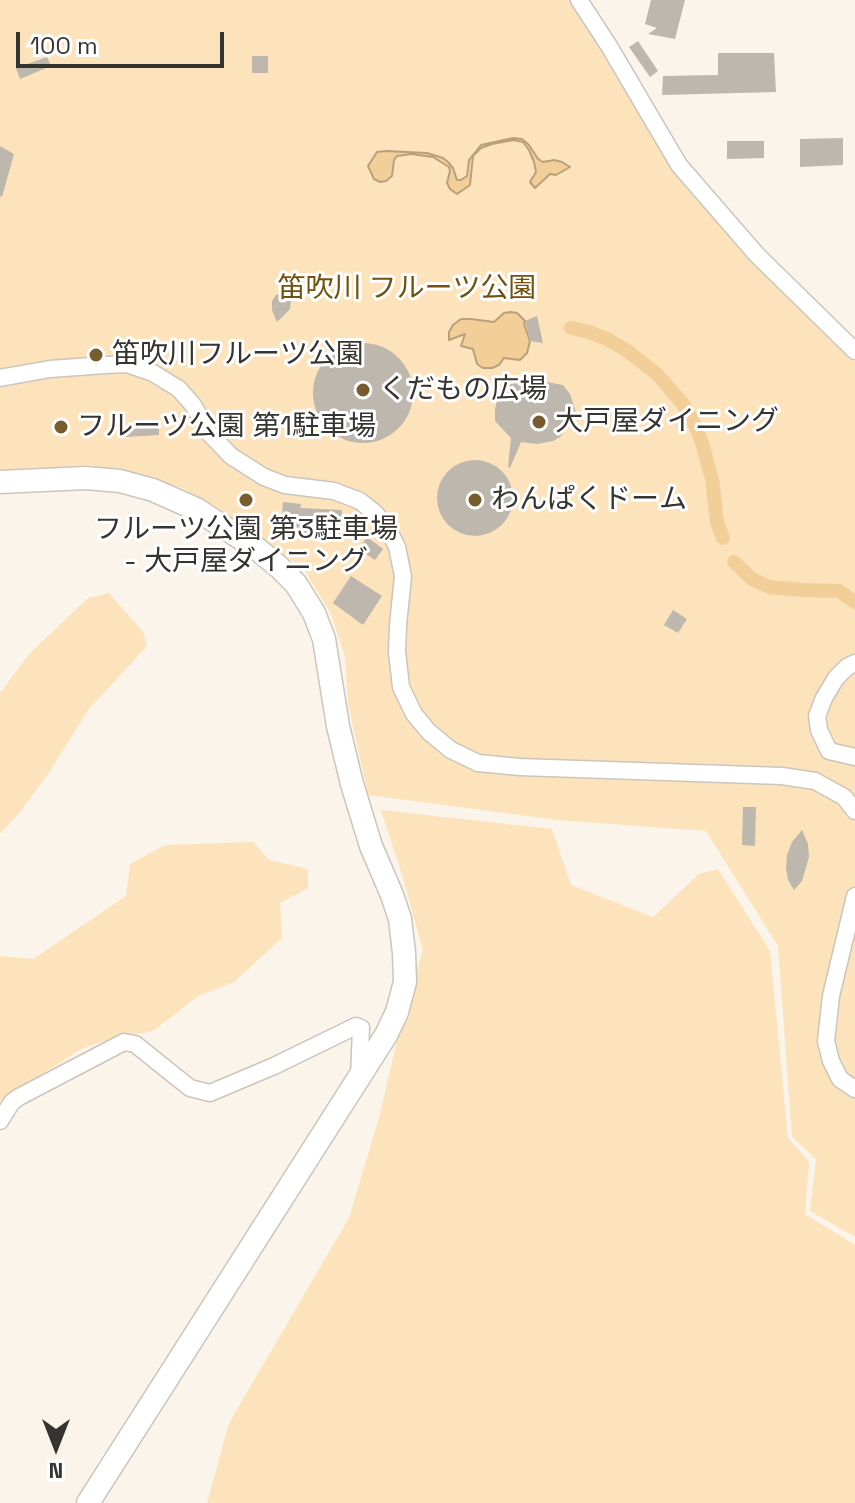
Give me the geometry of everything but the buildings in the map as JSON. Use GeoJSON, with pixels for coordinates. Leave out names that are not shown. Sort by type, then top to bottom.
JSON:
{"type":"FeatureCollection","features":[{"type":"Feature","properties":{"kind":"street"},"geometry":{"type":"LineString","coordinates":[[579,0],[679,165],[757,255],[855,351]]}},
{"type":"Feature","properties":{"kind":"street"},"geometry":{"type":"LineString","coordinates":[[0,378],[50,369],[127,364],[153,373],[179,389],[193,405],[209,433],[231,456],[246,466],[285,485],[334,491],[360,501],[375,513],[387,527],[397,547],[403,576],[397,652],[401,687],[414,714],[429,732],[451,750],[478,763],[520,767],[782,776],[815,781],[844,797],[855,811]]}},
{"type":"Feature","properties":{"kind":"street"},"geometry":{"type":"LineString","coordinates":[[0,476],[97,479],[153,490],[196,509],[246,542],[296,584],[314,613],[324,639],[338,726],[352,784],[371,846],[400,919],[404,953],[405,982],[397,1012],[386,1035],[88,1503]]}},
{"type":"Feature","properties":{"kind":"street"},"geometry":{"type":"LineString","coordinates":[[855,663],[836,678],[817,716],[823,742],[829,751],[855,757]]}},
{"type":"Feature","properties":{"kind":"street"},"geometry":{"type":"LineString","coordinates":[[855,896],[831,996],[826,1041],[840,1079],[855,1089]]}},
{"type":"Feature","properties":{"kind":"street"},"geometry":{"type":"LineString","coordinates":[[0,1121],[4,1112],[19,1097],[124,1042],[135,1044],[190,1088],[210,1093],[356,1026],[361,1028],[359,1079]]}},
{"type":"Feature","properties":{"kind":"green space","name":"笛吹川 フルーツ公園"},"geometry":{"type":"Polygon","coordinates":[[[0,0],[571,0],[625,85],[660,150],[714,216],[855,362],[855,1237],[810,1211],[816,1159],[792,1137],[778,946],[706,831],[558,820],[368,795],[348,703],[345,656],[331,614],[303,568],[185,489],[136,473],[91,465],[0,470],[0,0]]]}},
{"type":"Feature","properties":{"kind":"green space"},"geometry":{"type":"Polygon","coordinates":[[[109,593],[143,632],[147,646],[88,710],[48,774],[0,834],[0,693],[30,653],[88,598],[109,593]]]}},
{"type":"Feature","properties":{"kind":"green space"},"geometry":{"type":"Polygon","coordinates":[[[381,810],[552,829],[571,885],[653,917],[699,874],[718,869],[770,951],[788,1138],[809,1161],[805,1214],[855,1245],[855,1503],[207,1503],[229,1423],[349,1218],[423,950],[381,810]]]}},
{"type":"Feature","properties":{"kind":"green space"},"geometry":{"type":"Polygon","coordinates":[[[253,842],[269,860],[308,869],[308,888],[280,903],[282,938],[234,982],[198,996],[153,1031],[110,1039],[81,1049],[0,1101],[0,956],[33,959],[126,896],[130,864],[165,845],[253,842]]]}},
{"type":"Feature","properties":{"kind":"shaded area"},"geometry":{"type":"Polygon","coordinates":[[[513,138],[522,139],[543,162],[554,160],[570,167],[556,175],[550,174],[535,188],[530,182],[536,172],[534,162],[523,142],[514,140],[492,144],[481,148],[473,156],[470,185],[457,194],[447,183],[449,167],[433,157],[397,156],[392,176],[380,182],[374,179],[368,166],[377,152],[427,153],[443,158],[453,168],[457,180],[461,180],[467,176],[469,160],[481,145],[513,138]]]}},
{"type":"Feature","properties":{"kind":"shaded area"},"geometry":{"type":"Polygon","coordinates":[[[504,313],[517,313],[525,321],[530,341],[527,353],[520,360],[504,358],[499,365],[483,368],[477,364],[473,349],[461,346],[465,334],[449,340],[453,325],[461,319],[494,322],[504,313]]]}},
{"type":"Feature","properties":{"kind":"waterway"},"geometry":{"type":"LineString","coordinates":[[571,328],[607,339],[626,350],[657,374],[683,404],[702,443],[712,479],[717,522],[723,538]]}},
{"type":"Feature","properties":{"kind":"waterway"},"geometry":{"type":"LineString","coordinates":[[734,562],[752,579],[769,587],[839,591],[855,602]]}},
{"type":"Feature","properties":{"kind":"place","name":"笛吹川フルーツ公園"},"geometry":{"type":"Point","coordinates":[96,355]}},
{"type":"Feature","properties":{"kind":"place","name":"くだもの広場"},"geometry":{"type":"Point","coordinates":[363,390]}},
{"type":"Feature","properties":{"kind":"place","name":"大戸屋ダイニング"},"geometry":{"type":"Point","coordinates":[539,422]}},
{"type":"Feature","properties":{"kind":"place","name":"フルーツ公園 第1駐車場"},"geometry":{"type":"Point","coordinates":[61,427]}},
{"type":"Feature","properties":{"kind":"place","name":"フルーツ公園 第3駐車場 - 大戸屋ダイニング"},"geometry":{"type":"Point","coordinates":[246,500]}},
{"type":"Feature","properties":{"kind":"place","name":"わんぱくドーム"},"geometry":{"type":"Point","coordinates":[475,500]}}]}
